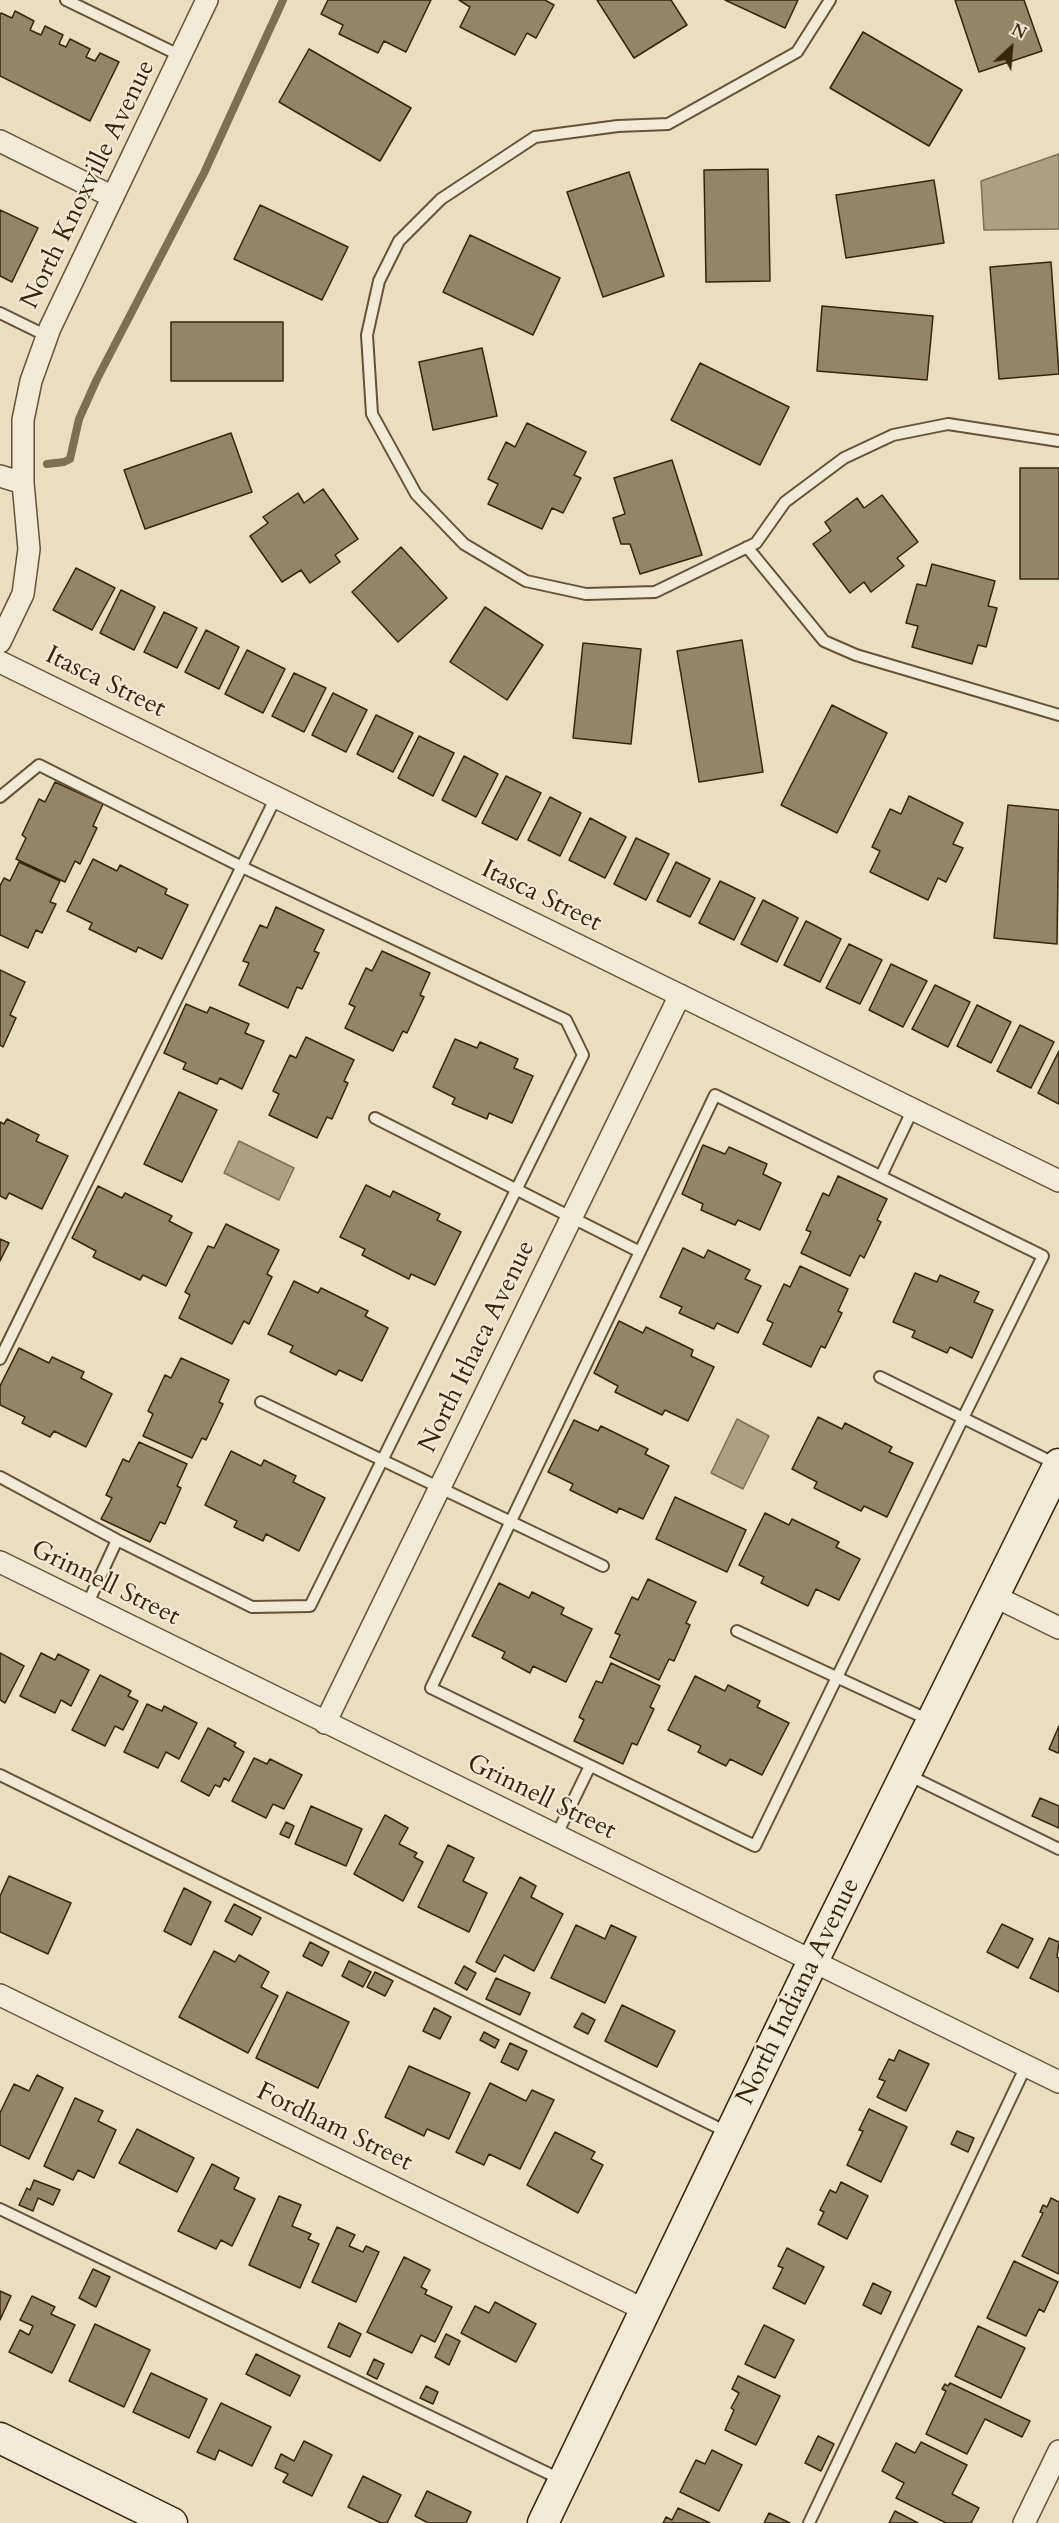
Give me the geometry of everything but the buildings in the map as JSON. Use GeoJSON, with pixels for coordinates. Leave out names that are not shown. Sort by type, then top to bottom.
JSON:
{"type":"FeatureCollection","features":[{"type":"Feature","properties":{"kind":"main road","name":"North Indiana Avenue"},"geometry":{"type":"LineString","coordinates":[[543,2523],[813,1961],[1059,1464]]}},
{"type":"Feature","properties":{"kind":"main road"},"geometry":{"type":"LineString","coordinates":[[0,2438],[172,2523]]}},
{"type":"Feature","properties":{"kind":"street","name":"North Knoxville Avenue"},"geometry":{"type":"LineString","coordinates":[[0,642],[23,594],[29,549],[23,483],[23,420],[31,381],[47,336],[207,0]]}},
{"type":"Feature","properties":{"kind":"street"},"geometry":{"type":"LineString","coordinates":[[0,141],[113,196]]}},
{"type":"Feature","properties":{"kind":"street"},"geometry":{"type":"LineString","coordinates":[[0,476],[23,483]]}},
{"type":"Feature","properties":{"kind":"street","name":"Itasca Street"},"geometry":{"type":"LineString","coordinates":[[0,662],[1059,1181]]}},
{"type":"Feature","properties":{"kind":"street","name":"North Ithaca Avenue"},"geometry":{"type":"LineString","coordinates":[[325,1723],[680,995]]}},
{"type":"Feature","properties":{"kind":"street","name":"Grinnell Street"},"geometry":{"type":"LineString","coordinates":[[0,1562],[1059,2082]]}},
{"type":"Feature","properties":{"kind":"street"},"geometry":{"type":"LineString","coordinates":[[994,1596],[1059,1628]]}},
{"type":"Feature","properties":{"kind":"street","name":"Fordham Street"},"geometry":{"type":"LineString","coordinates":[[0,1995],[645,2310]]}},
{"type":"Feature","properties":{"kind":"street"},"geometry":{"type":"LineString","coordinates":[[1024,2523],[1059,2451]]}},
{"type":"Feature","properties":{"kind":"lane"},"geometry":{"type":"LineString","coordinates":[[66,0],[181,56]]}},
{"type":"Feature","properties":{"kind":"lane"},"geometry":{"type":"LineString","coordinates":[[830,0],[797,52],[668,124],[618,126],[535,137],[441,199],[399,241],[379,281],[367,335],[372,414],[416,494],[464,544],[526,580],[586,594],[655,592],[756,543],[785,502],[844,458],[893,435],[948,423],[1059,441]]}},
{"type":"Feature","properties":{"kind":"lane"},"geometry":{"type":"LineString","coordinates":[[0,313],[47,336]]}},
{"type":"Feature","properties":{"kind":"lane"},"geometry":{"type":"LineString","coordinates":[[747,547],[824,641],[856,656],[1059,715]]}},
{"type":"Feature","properties":{"kind":"lane"},"geometry":{"type":"LineString","coordinates":[[0,797],[39,765],[242,867],[566,1020],[583,1055],[309,1606],[252,1606],[117,1540],[0,1477]]}},
{"type":"Feature","properties":{"kind":"lane"},"geometry":{"type":"LineString","coordinates":[[0,1359],[276,797]]}},
{"type":"Feature","properties":{"kind":"lane"},"geometry":{"type":"LineString","coordinates":[[715,1095],[1043,1256],[755,1846],[431,1688],[640,1252],[715,1095]]}},
{"type":"Feature","properties":{"kind":"lane"},"geometry":{"type":"LineString","coordinates":[[881,1176],[913,1109]]}},
{"type":"Feature","properties":{"kind":"lane"},"geometry":{"type":"LineString","coordinates":[[375,1118],[640,1252]]}},
{"type":"Feature","properties":{"kind":"lane"},"geometry":{"type":"LineString","coordinates":[[880,1377],[1059,1464]]}},
{"type":"Feature","properties":{"kind":"lane"},"geometry":{"type":"LineString","coordinates":[[261,1402],[603,1566]]}},
{"type":"Feature","properties":{"kind":"lane"},"geometry":{"type":"LineString","coordinates":[[87,1605],[117,1540]]}},
{"type":"Feature","properties":{"kind":"lane"},"geometry":{"type":"LineString","coordinates":[[737,1630],[932,1722]]}},
{"type":"Feature","properties":{"kind":"lane"},"geometry":{"type":"LineString","coordinates":[[556,1836],[590,1766]]}},
{"type":"Feature","properties":{"kind":"lane"},"geometry":{"type":"LineString","coordinates":[[906,1774],[1059,1849]]}},
{"type":"Feature","properties":{"kind":"lane"},"geometry":{"type":"LineString","coordinates":[[0,1775],[730,2134]]}},
{"type":"Feature","properties":{"kind":"lane"},"geometry":{"type":"LineString","coordinates":[[809,2523],[1026,2066]]}},
{"type":"Feature","properties":{"kind":"lane"},"geometry":{"type":"LineString","coordinates":[[0,2209],[563,2481]]}},
{"type":"Feature","properties":{"kind":"shaded area"},"geometry":{"type":"Polygon","coordinates":[[[1059,154],[1059,229],[984,230],[981,181],[1059,154]]]}},
{"type":"Feature","properties":{"kind":"shaded area"},"geometry":{"type":"Polygon","coordinates":[[[239,1141],[294,1168],[279,1200],[224,1173],[239,1141]]]}},
{"type":"Feature","properties":{"kind":"shaded area"},"geometry":{"type":"Polygon","coordinates":[[[737,1419],[769,1436],[743,1489],[711,1473],[737,1419]]]}},
{"type":"Feature","properties":{"kind":"waterway"},"geometry":{"type":"LineString","coordinates":[[47,464],[70,459],[79,419],[97,379],[204,173],[283,0]]}}]}
